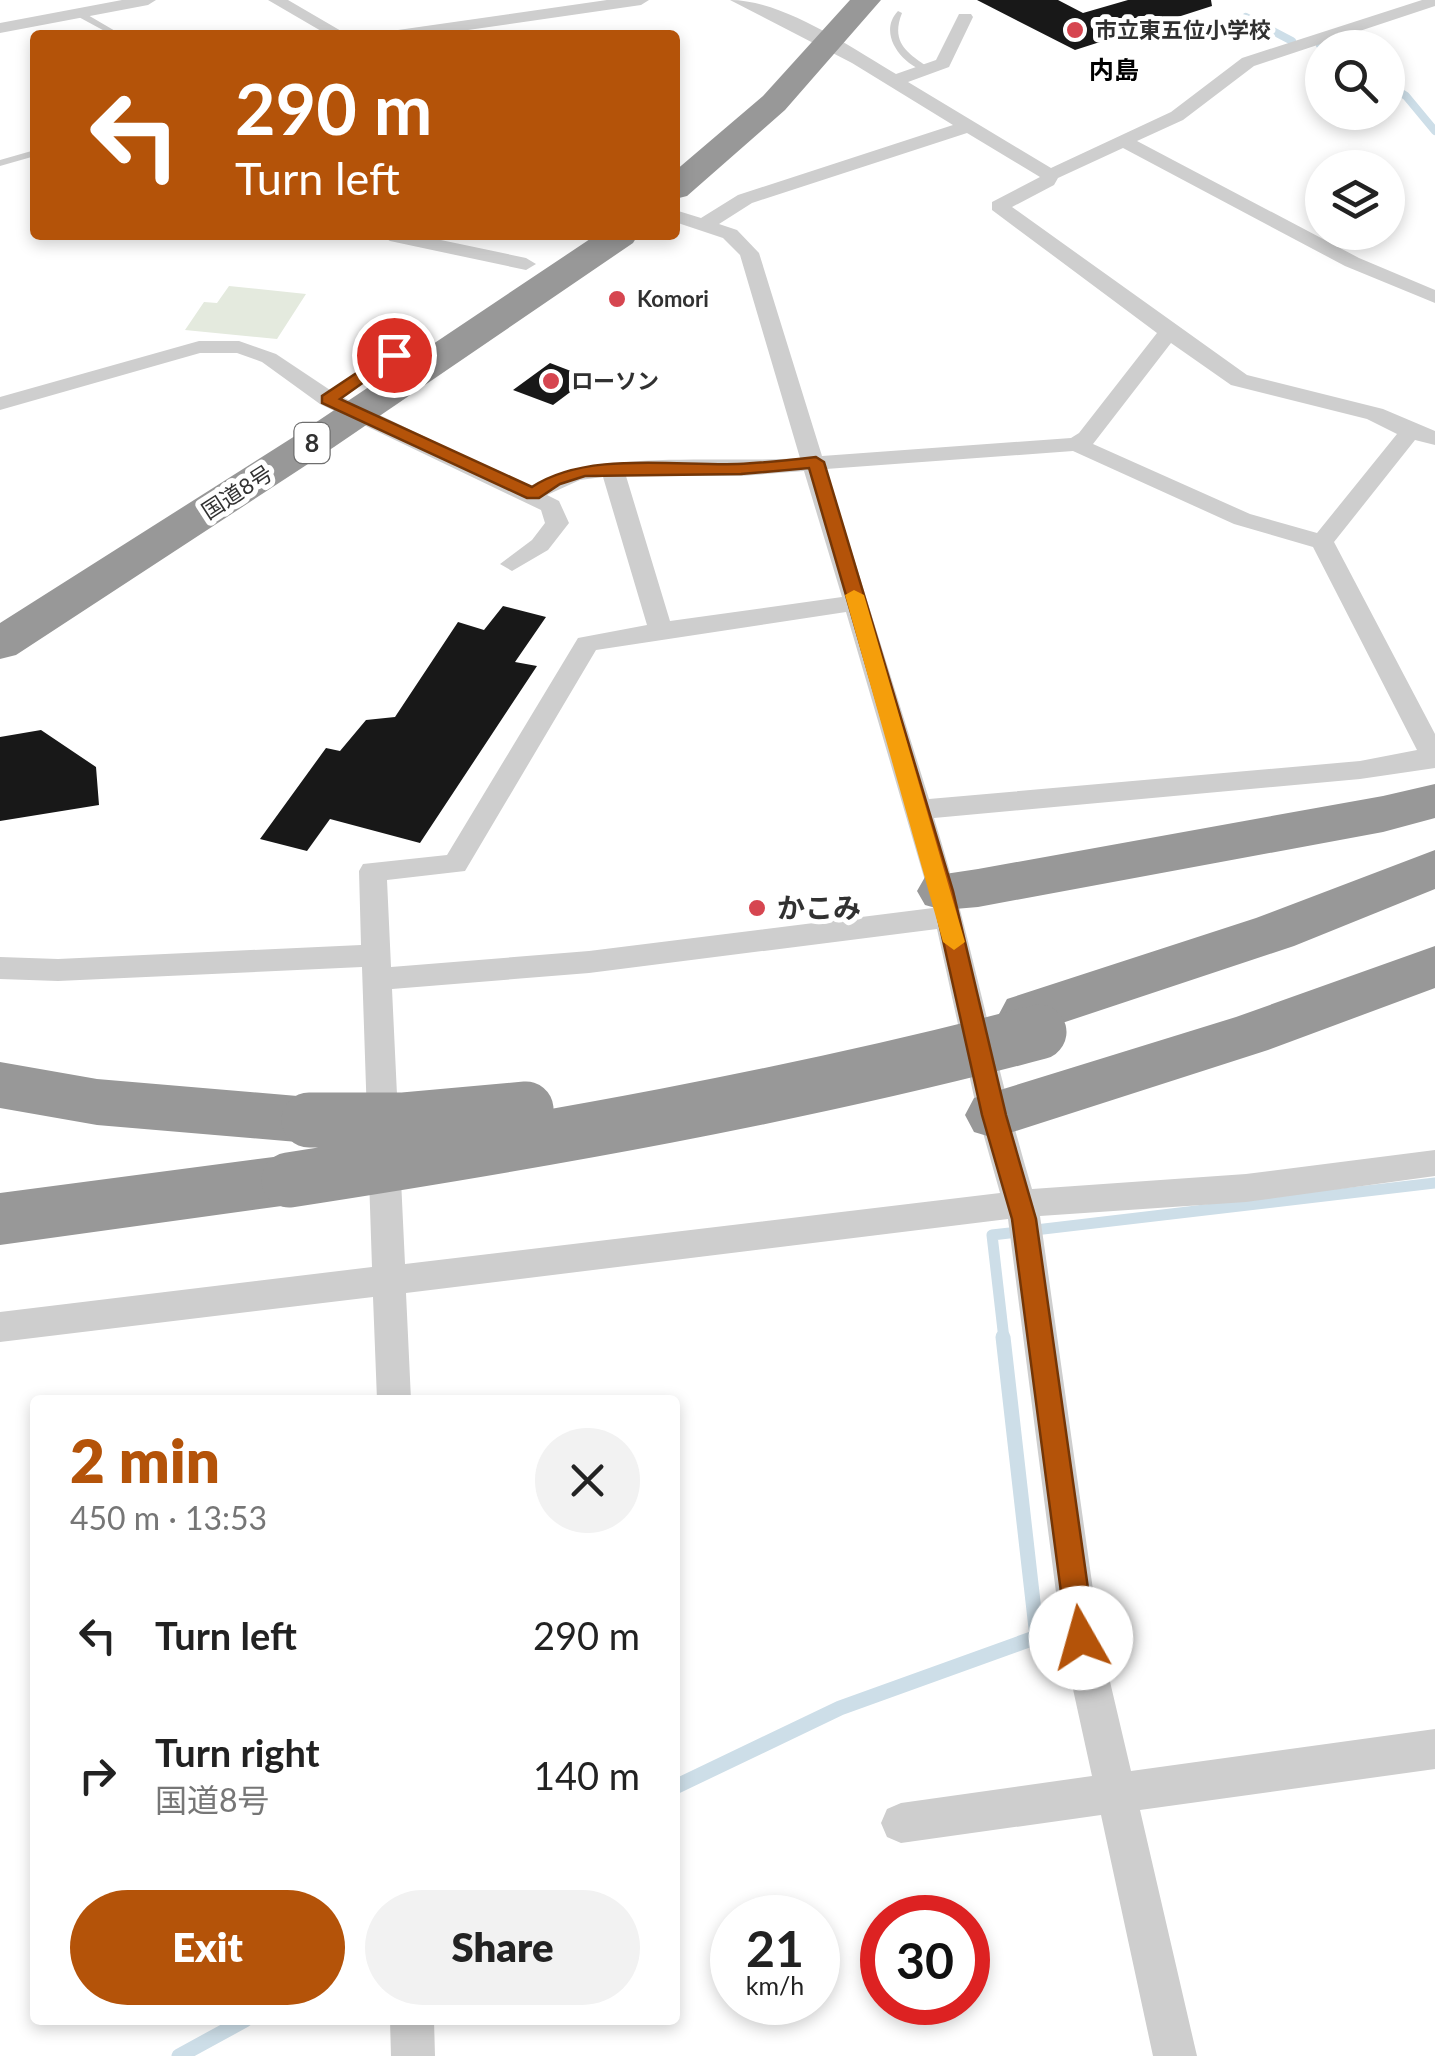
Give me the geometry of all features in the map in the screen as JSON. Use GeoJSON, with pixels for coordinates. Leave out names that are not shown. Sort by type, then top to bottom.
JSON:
{"type":"FeatureCollection","features":[{"type":"Feature","properties":{"kind":"highway"},"geometry":{"type":"LineString","coordinates":[[680,185],[774,103],[814,33],[824,0]]}},
{"type":"Feature","properties":{"kind":"highway"},"geometry":{"type":"LineString","coordinates":[[680,145],[764,71],[866,0]]}},
{"type":"Feature","properties":{"kind":"highway","name":"国道8号"},"geometry":{"type":"LineString","coordinates":[[0,644],[342,406],[558,240]]}},
{"type":"Feature","properties":{"kind":"highway","name":"国道8号"},"geometry":{"type":"LineString","coordinates":[[0,600],[342,406],[612,240]]}},
{"type":"Feature","properties":{"kind":"highway"},"geometry":{"type":"LineString","coordinates":[[946,904],[978,888],[1383,814],[1435,768]]}},
{"type":"Feature","properties":{"kind":"highway"},"geometry":{"type":"LineString","coordinates":[[0,1220],[597,1132],[922,1064],[1435,869]]}},
{"type":"Feature","properties":{"kind":"highway"},"geometry":{"type":"LineString","coordinates":[[0,1085],[116,1104],[309,1120],[404,1120],[579,1103],[820,1064],[1032,1023],[1218,979],[1435,906]]}},
{"type":"Feature","properties":{"kind":"highway"},"geometry":{"type":"LineString","coordinates":[[994,1115],[1248,1036],[1435,966]]}},
{"type":"Feature","properties":{"kind":"street"},"geometry":{"type":"LineString","coordinates":[[0,28],[74,6],[148,0]]}},
{"type":"Feature","properties":{"kind":"street"},"geometry":{"type":"LineString","coordinates":[[276,0],[331,30]]}},
{"type":"Feature","properties":{"kind":"street"},"geometry":{"type":"LineString","coordinates":[[433,30],[640,0]]}},
{"type":"Feature","properties":{"kind":"street"},"geometry":{"type":"LineString","coordinates":[[738,0],[814,33],[964,127],[1050,175]]}},
{"type":"Feature","properties":{"kind":"street"},"geometry":{"type":"LineString","coordinates":[[1372,0],[1396,14]]}},
{"type":"Feature","properties":{"kind":"street"},"geometry":{"type":"LineString","coordinates":[[1435,1],[1248,62],[1177,116],[1050,175],[1047,182],[999,206],[1240,380],[1375,414],[1410,432],[1435,438]]}},
{"type":"Feature","properties":{"kind":"street"},"geometry":{"type":"LineString","coordinates":[[894,82],[943,63],[964,17]]}},
{"type":"Feature","properties":{"kind":"street"},"geometry":{"type":"LineString","coordinates":[[707,223],[744,199],[964,127]]}},
{"type":"Feature","properties":{"kind":"street"},"geometry":{"type":"LineString","coordinates":[[1125,142],[1352,262],[1435,297]]}},
{"type":"Feature","properties":{"kind":"street"},"geometry":{"type":"LineString","coordinates":[[680,217],[707,223],[730,234],[749,253],[816,462],[946,904],[994,1115],[1024,1224],[1081,1638],[1174,2056]]}},
{"type":"Feature","properties":{"kind":"street"},"geometry":{"type":"LineString","coordinates":[[413,240],[526,264]]}},
{"type":"Feature","properties":{"kind":"street"},"geometry":{"type":"LineString","coordinates":[[533,494],[554,480],[584,471],[741,469],[1076,444],[1086,438],[1169,332]]}},
{"type":"Feature","properties":{"kind":"street"},"geometry":{"type":"LineString","coordinates":[[0,404],[199,347],[239,346],[269,358],[342,406],[533,494],[551,506],[556,523],[540,544],[512,564]]}},
{"type":"Feature","properties":{"kind":"street"},"geometry":{"type":"LineString","coordinates":[[1322,542],[1410,432]]}},
{"type":"Feature","properties":{"kind":"street"},"geometry":{"type":"LineString","coordinates":[[918,810],[1360,770],[1435,768],[1322,542],[1242,519],[1076,444]]}},
{"type":"Feature","properties":{"kind":"street"},"geometry":{"type":"LineString","coordinates":[[615,469],[614,484],[661,630]]}},
{"type":"Feature","properties":{"kind":"street"},"geometry":{"type":"LineString","coordinates":[[394,1395],[373,871],[455,864],[587,644],[856,603]]}},
{"type":"Feature","properties":{"kind":"street"},"geometry":{"type":"LineString","coordinates":[[0,968],[589,962],[946,904]]}},
{"type":"Feature","properties":{"kind":"street"},"geometry":{"type":"LineString","coordinates":[[0,1327],[390,1279],[1024,1224],[1246,1188],[1435,1163]]}},
{"type":"Feature","properties":{"kind":"street"},"geometry":{"type":"LineString","coordinates":[[900,1823],[1435,1749]]}},
{"type":"Feature","properties":{"kind":"street"},"geometry":{"type":"LineString","coordinates":[[412,2025],[413,2056]]}},
{"type":"Feature","properties":{"kind":"lane"},"geometry":{"type":"LineString","coordinates":[[74,6],[110,30]]}},
{"type":"Feature","properties":{"kind":"lane"},"geometry":{"type":"LineString","coordinates":[[898,13],[892,37],[901,50],[928,71]]}},
{"type":"Feature","properties":{"kind":"lane"},"geometry":{"type":"LineString","coordinates":[[0,163],[30,154]]}},
{"type":"Feature","properties":{"kind":"shaded area"},"geometry":{"type":"Polygon","coordinates":[[[229,286],[306,294],[277,339],[185,330],[204,302],[217,303],[229,286]]]}},
{"type":"Feature","properties":{"kind":"building"},"geometry":{"type":"Polygon","coordinates":[[[977,0],[1058,0],[1083,13],[1128,0],[1211,0],[1212,6],[1075,50],[977,0]]]}},
{"type":"Feature","properties":{"kind":"building"},"geometry":{"type":"Polygon","coordinates":[[[550,363],[589,378],[553,405],[513,390],[550,363]]]}},
{"type":"Feature","properties":{"kind":"building"},"geometry":{"type":"Polygon","coordinates":[[[503,606],[546,617],[515,662],[537,666],[420,843],[330,819],[307,851],[260,839],[326,748],[340,751],[366,720],[395,717],[458,622],[484,630],[503,606]]]}},
{"type":"Feature","properties":{"kind":"building"},"geometry":{"type":"Polygon","coordinates":[[[41,730],[96,767],[99,805],[0,821],[0,737],[41,730]]]}},
{"type":"Feature","properties":{"kind":"waterway"},"geometry":{"type":"LineString","coordinates":[[1246,17],[1292,41]]}},
{"type":"Feature","properties":{"kind":"waterway"},"geometry":{"type":"LineString","coordinates":[[1405,95],[1435,131]]}},
{"type":"Feature","properties":{"kind":"waterway"},"geometry":{"type":"LineString","coordinates":[[1004,1339],[992,1235],[1435,1183]]}},
{"type":"Feature","properties":{"kind":"waterway"},"geometry":{"type":"LineString","coordinates":[[680,1785],[840,1708],[1037,1637],[1003,1337]]}},
{"type":"Feature","properties":{"kind":"waterway"},"geometry":{"type":"LineString","coordinates":[[179,2056],[236,2025]]}},
{"type":"Feature","properties":{"kind":"slow traffic"},"geometry":{"type":"LineString","coordinates":[[854,595],[954,942]]}},
{"type":"Feature","properties":{"kind":"place","name":"市立東五位小学校"},"geometry":{"type":"Point","coordinates":[1075,30]}},
{"type":"Feature","properties":{"kind":"place","name":"Komori"},"geometry":{"type":"Point","coordinates":[617,299]}},
{"type":"Feature","properties":{"kind":"place","name":"ローソン"},"geometry":{"type":"Point","coordinates":[551,381]}},
{"type":"Feature","properties":{"kind":"place","name":"かこみ"},"geometry":{"type":"Point","coordinates":[757,908]}},
{"type":"Feature","properties":{"kind":"district","name":"内島"},"geometry":{"type":"Point","coordinates":[1114,70]}},
{"type":"Feature","properties":{"kind":"route"},"geometry":{"type":"LineString","coordinates":[[394,355],[328,400],[533,494],[554,480],[584,471],[741,469],[816,462],[942,891],[994,1115],[1024,1219],[1081,1638]]}}]}
